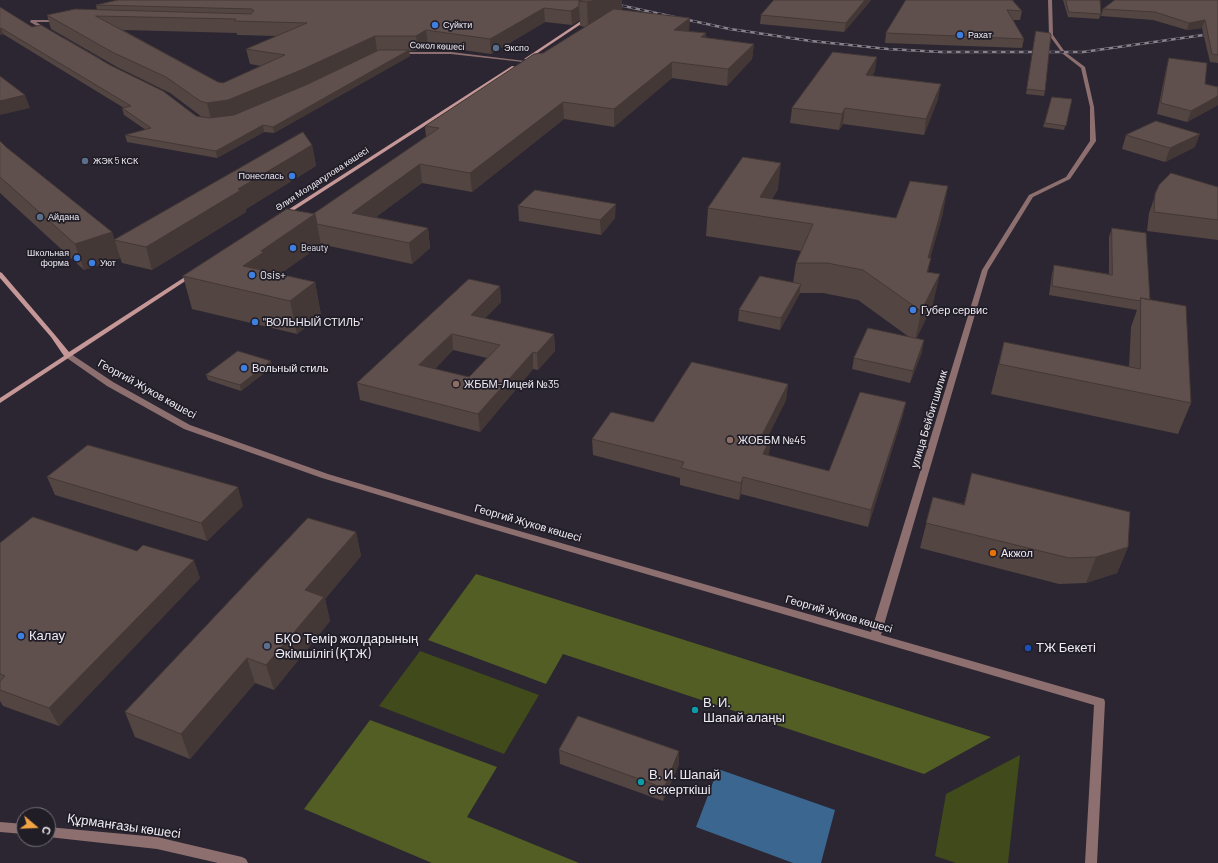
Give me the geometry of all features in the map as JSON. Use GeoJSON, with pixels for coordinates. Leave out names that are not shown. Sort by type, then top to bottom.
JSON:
{"type":"FeatureCollection","features":[{"type":"Feature","properties":{"kind":"main road","name":"Әлия Молдағұлова көшесі"},"geometry":{"type":"LineString","coordinates":[[279,218],[595,14]]}},
{"type":"Feature","properties":{"kind":"main road"},"geometry":{"type":"LineString","coordinates":[[0,401],[196,272]]}},
{"type":"Feature","properties":{"kind":"main road","name":"Георгий Жуков көшесі"},"geometry":{"type":"LineString","coordinates":[[0,274],[54,336],[68,356]]}},
{"type":"Feature","properties":{"kind":"street","name":"улица Бейбитшилик"},"geometry":{"type":"LineString","coordinates":[[876,637],[985,270],[1020,216],[1031,196],[1068,178],[1093,141],[1092,107],[1083,67],[1064,52],[1051,35],[1050,0]]}},
{"type":"Feature","properties":{"kind":"street"},"geometry":{"type":"LineString","coordinates":[[54,34],[31,21],[63,20]]}},
{"type":"Feature","properties":{"kind":"street"},"geometry":{"type":"LineString","coordinates":[[61,38],[103,62]]}},
{"type":"Feature","properties":{"kind":"street","name":"Сокол көшесі"},"geometry":{"type":"LineString","coordinates":[[394,53],[451,53],[523,61]]}},
{"type":"Feature","properties":{"kind":"street","name":"Георгий Жуков көшесі"},"geometry":{"type":"LineString","coordinates":[[68,356],[110,384],[187,427],[318,473],[493,526],[1100,702],[1091,863]]}},
{"type":"Feature","properties":{"kind":"street"},"geometry":{"type":"LineString","coordinates":[[0,826],[16,828]]}},
{"type":"Feature","properties":{"kind":"street","name":"Құрманғазы көшесі"},"geometry":{"type":"LineString","coordinates":[[56,833],[156,843],[242,863]]}},
{"type":"Feature","properties":{"kind":"green space"},"geometry":{"type":"Polygon","coordinates":[[[476,574],[991,737],[924,774],[563,654],[546,684],[428,640],[476,574]]]}},
{"type":"Feature","properties":{"kind":"green space"},"geometry":{"type":"Polygon","coordinates":[[[420,651],[539,695],[504,754],[379,706],[420,651]]]}},
{"type":"Feature","properties":{"kind":"green space"},"geometry":{"type":"Polygon","coordinates":[[[370,720],[497,767],[467,817],[579,863],[432,863],[304,809],[370,720]]]}},
{"type":"Feature","properties":{"kind":"green space"},"geometry":{"type":"Polygon","coordinates":[[[1020,755],[1008,863],[956,863],[935,856],[946,794],[1020,755]]]}},
{"type":"Feature","properties":{"kind":"water"},"geometry":{"type":"Polygon","coordinates":[[[718,769],[835,810],[821,863],[793,863],[696,827],[718,769]]]}},
{"type":"Feature","properties":{"kind":"building"},"geometry":{"type":"Polygon","coordinates":[[[118,0],[582,0],[579,1],[579,6],[571,11],[544,8],[490,39],[426,30],[416,36],[375,36],[301,70],[228,100],[207,103],[200,101],[166,77],[112,52],[47,15],[75,9],[251,14],[254,11],[252,9],[96,5],[118,0]],[[96,16],[218,82],[223,83],[285,55],[246,49],[307,23],[234,21],[236,19],[96,16]]]}},
{"type":"Feature","properties":{"kind":"building"},"geometry":{"type":"Polygon","coordinates":[[[598,0],[587,2],[579,1],[598,0]]]}},
{"type":"Feature","properties":{"kind":"building"},"geometry":{"type":"Polygon","coordinates":[[[774,0],[865,0],[846,23],[761,15],[774,0]]]}},
{"type":"Feature","properties":{"kind":"building"},"geometry":{"type":"Polygon","coordinates":[[[906,0],[1012,0],[1022,11],[1007,10],[1024,39],[886,33],[906,0]]]}},
{"type":"Feature","properties":{"kind":"building"},"geometry":{"type":"Polygon","coordinates":[[[1066,0],[1100,0],[1101,14],[1069,12],[1066,0]]]}},
{"type":"Feature","properties":{"kind":"building"},"geometry":{"type":"Polygon","coordinates":[[[1115,0],[1218,0],[1218,55],[1212,54],[1205,20],[1189,23],[1155,12],[1103,9],[1115,0]]]}},
{"type":"Feature","properties":{"kind":"building"},"geometry":{"type":"Polygon","coordinates":[[[0,7],[32,27],[41,25],[110,65],[163,91],[196,116],[209,118],[234,115],[308,84],[379,50],[409,50],[273,127],[263,125],[216,151],[125,135],[151,128],[122,108],[131,106],[1,28],[0,29],[0,7]]]}},
{"type":"Feature","properties":{"kind":"building"},"geometry":{"type":"Polygon","coordinates":[[[614,9],[690,18],[674,30],[706,33],[701,37],[754,44],[728,69],[672,62],[614,109],[563,102],[470,173],[420,164],[352,213],[428,228],[409,243],[317,224],[315,214],[313,214],[439,128],[425,126],[534,54],[543,53],[614,9]]]}},
{"type":"Feature","properties":{"kind":"building"},"geometry":{"type":"Polygon","coordinates":[[[1036,31],[1050,33],[1051,35],[1045,91],[1027,89],[1036,31]]]}},
{"type":"Feature","properties":{"kind":"building"},"geometry":{"type":"Polygon","coordinates":[[[833,52],[877,57],[866,75],[941,84],[926,119],[845,108],[842,114],[792,108],[833,52]]]}},
{"type":"Feature","properties":{"kind":"building"},"geometry":{"type":"Polygon","coordinates":[[[1169,58],[1207,63],[1205,84],[1218,87],[1218,96],[1191,111],[1161,103],[1169,58]]]}},
{"type":"Feature","properties":{"kind":"building"},"geometry":{"type":"Polygon","coordinates":[[[0,76],[25,95],[0,101],[0,76]]]}},
{"type":"Feature","properties":{"kind":"building"},"geometry":{"type":"Polygon","coordinates":[[[1052,97],[1072,99],[1066,126],[1045,123],[1052,97]]]}},
{"type":"Feature","properties":{"kind":"building"},"geometry":{"type":"Polygon","coordinates":[[[1156,121],[1200,134],[1170,148],[1126,135],[1156,121]]]}},
{"type":"Feature","properties":{"kind":"building"},"geometry":{"type":"Polygon","coordinates":[[[303,132],[312,145],[238,189],[241,190],[146,247],[114,240],[303,132]]]}},
{"type":"Feature","properties":{"kind":"building"},"geometry":{"type":"Polygon","coordinates":[[[0,141],[112,232],[75,244],[0,177],[0,141]]]}},
{"type":"Feature","properties":{"kind":"building"},"geometry":{"type":"Polygon","coordinates":[[[743,157],[781,163],[760,197],[896,218],[910,181],[948,186],[928,258],[931,258],[927,272],[940,274],[921,311],[863,270],[827,263],[796,263],[813,224],[708,208],[743,157]]]}},
{"type":"Feature","properties":{"kind":"building"},"geometry":{"type":"Polygon","coordinates":[[[1171,173],[1218,187],[1218,220],[1154,212],[1155,194],[1159,185],[1171,173]]]}},
{"type":"Feature","properties":{"kind":"building"},"geometry":{"type":"Polygon","coordinates":[[[535,190],[616,204],[600,220],[518,206],[535,190]]]}},
{"type":"Feature","properties":{"kind":"building"},"geometry":{"type":"Polygon","coordinates":[[[287,209],[315,214],[261,251],[264,252],[243,266],[315,282],[290,301],[183,276],[287,209]]]}},
{"type":"Feature","properties":{"kind":"building"},"geometry":{"type":"Polygon","coordinates":[[[1112,228],[1146,233],[1150,300],[1141,298],[1140,301],[1052,286],[1054,265],[1112,275],[1112,228]]]}},
{"type":"Feature","properties":{"kind":"building"},"geometry":{"type":"Polygon","coordinates":[[[760,276],[801,284],[781,318],[739,310],[760,276]]]}},
{"type":"Feature","properties":{"kind":"building"},"geometry":{"type":"Polygon","coordinates":[[[469,279],[500,286],[471,315],[554,334],[537,353],[533,352],[478,414],[357,383],[469,279]],[[452,334],[419,365],[469,377],[500,345],[452,334]]]}},
{"type":"Feature","properties":{"kind":"building"},"geometry":{"type":"Polygon","coordinates":[[[1141,298],[1186,306],[1191,403],[999,364],[1004,342],[1140,369],[1141,298]]]}},
{"type":"Feature","properties":{"kind":"building"},"geometry":{"type":"Polygon","coordinates":[[[868,328],[924,340],[913,371],[854,358],[868,328]]]}},
{"type":"Feature","properties":{"kind":"building"},"geometry":{"type":"Polygon","coordinates":[[[238,351],[271,361],[240,385],[206,375],[238,351]]]}},
{"type":"Feature","properties":{"kind":"building"},"geometry":{"type":"Polygon","coordinates":[[[692,362],[788,384],[762,435],[771,437],[763,454],[829,471],[860,392],[906,402],[871,510],[743,477],[741,483],[681,468],[684,462],[592,439],[611,412],[653,422],[692,362]]]}},
{"type":"Feature","properties":{"kind":"building"},"geometry":{"type":"Polygon","coordinates":[[[88,445],[238,487],[201,523],[47,477],[88,445]]]}},
{"type":"Feature","properties":{"kind":"building"},"geometry":{"type":"Polygon","coordinates":[[[972,473],[1130,512],[1128,547],[1096,557],[1069,558],[926,523],[933,497],[964,505],[972,473]]]}},
{"type":"Feature","properties":{"kind":"building"},"geometry":{"type":"Polygon","coordinates":[[[33,517],[137,551],[143,545],[194,560],[49,708],[0,690],[0,681],[5,676],[0,674],[0,543],[33,517]]]}},
{"type":"Feature","properties":{"kind":"building"},"geometry":{"type":"Polygon","coordinates":[[[308,518],[356,532],[305,590],[324,597],[266,665],[247,658],[181,734],[125,712],[308,518]]]}},
{"type":"Feature","properties":{"kind":"building","name":"В. И. Шапай ескерткіші"},"geometry":{"type":"Polygon","coordinates":[[[578,716],[679,751],[664,788],[559,750],[578,716]]]}},
{"type":"Feature","properties":{"kind":"railway"},"geometry":{"type":"LineString","coordinates":[[596,0],[730,29],[811,41],[888,49],[941,52],[1083,52],[1218,33]]}},
{"type":"Feature","properties":{"kind":"place","name":"Суйкти"},"geometry":{"type":"Point","coordinates":[435,25]}},
{"type":"Feature","properties":{"kind":"place","name":"Рахат"},"geometry":{"type":"Point","coordinates":[960,35]}},
{"type":"Feature","properties":{"kind":"place","name":"Экспо"},"geometry":{"type":"Point","coordinates":[496,48]}},
{"type":"Feature","properties":{"kind":"place","name":"ЖЭК 5 КСК"},"geometry":{"type":"Point","coordinates":[85,161]}},
{"type":"Feature","properties":{"kind":"place","name":"Понеслась"},"geometry":{"type":"Point","coordinates":[292,176]}},
{"type":"Feature","properties":{"kind":"place","name":"Айдана"},"geometry":{"type":"Point","coordinates":[40,217]}},
{"type":"Feature","properties":{"kind":"place","name":"Beauty"},"geometry":{"type":"Point","coordinates":[293,248]}},
{"type":"Feature","properties":{"kind":"place","name":"Школьная форма"},"geometry":{"type":"Point","coordinates":[77,258]}},
{"type":"Feature","properties":{"kind":"place","name":"Уют"},"geometry":{"type":"Point","coordinates":[92,263]}},
{"type":"Feature","properties":{"kind":"place","name":"Osis+"},"geometry":{"type":"Point","coordinates":[252,275]}},
{"type":"Feature","properties":{"kind":"place","name":"Губер сервис"},"geometry":{"type":"Point","coordinates":[913,310]}},
{"type":"Feature","properties":{"kind":"place","name":"\"ВОЛЬНЫЙ СТИЛЬ\""},"geometry":{"type":"Point","coordinates":[255,322]}},
{"type":"Feature","properties":{"kind":"place","name":"Вольный стиль"},"geometry":{"type":"Point","coordinates":[244,368]}},
{"type":"Feature","properties":{"kind":"place","name":"ЖББМ-Лицей №35"},"geometry":{"type":"Point","coordinates":[456,384]}},
{"type":"Feature","properties":{"kind":"place","name":"ЖОББМ №45"},"geometry":{"type":"Point","coordinates":[730,440]}},
{"type":"Feature","properties":{"kind":"place","name":"Акжол"},"geometry":{"type":"Point","coordinates":[993,553]}},
{"type":"Feature","properties":{"kind":"place","name":"Калау"},"geometry":{"type":"Point","coordinates":[21,636]}},
{"type":"Feature","properties":{"kind":"place","name":"БҚО Темір жолдарының Әкімшілігі (ҚТЖ)"},"geometry":{"type":"Point","coordinates":[267,646]}},
{"type":"Feature","properties":{"kind":"place","name":"ТЖ Бекеті"},"geometry":{"type":"Point","coordinates":[1028,648]}},
{"type":"Feature","properties":{"kind":"place","name":"В. И. Шапай алаңы"},"geometry":{"type":"Point","coordinates":[695,710]}},
{"type":"Feature","properties":{"kind":"place","name":"В. И. Шапай ескерткіші"},"geometry":{"type":"Point","coordinates":[641,782]}}]}
